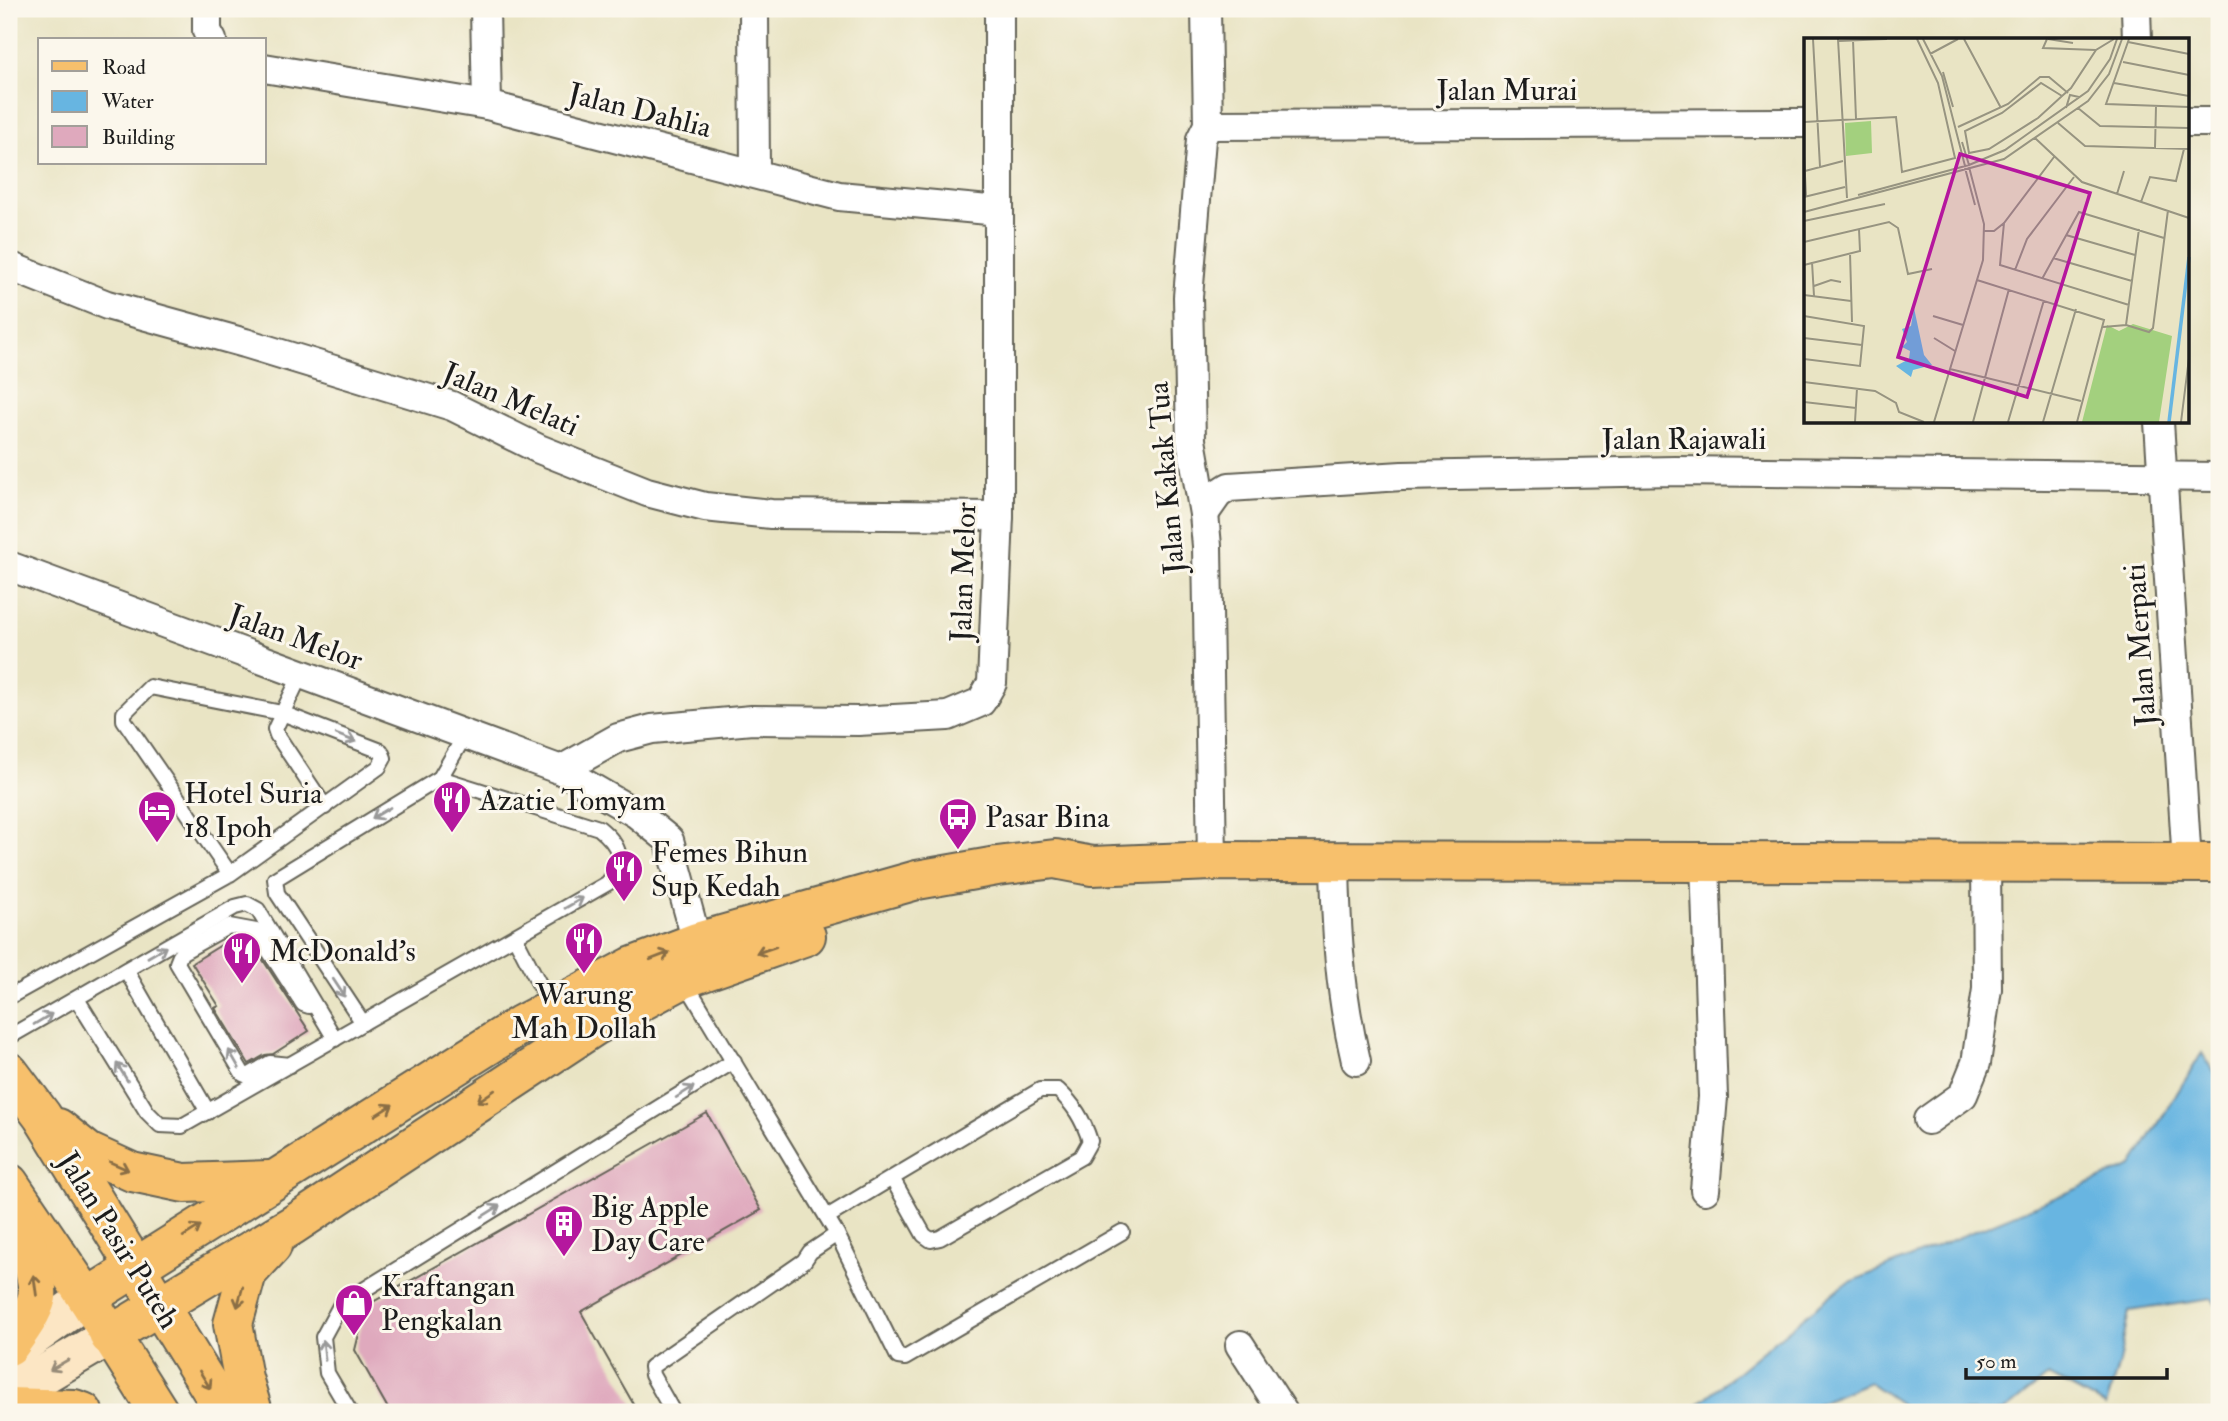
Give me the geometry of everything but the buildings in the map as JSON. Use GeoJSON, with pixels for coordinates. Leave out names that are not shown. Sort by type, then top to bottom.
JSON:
{"type":"FeatureCollection","features":[{"type":"Feature","properties":{"kind":"main road"},"geometry":{"type":"LineString","coordinates":[[109,1336],[293,1225],[543,1058],[576,1009],[631,967],[696,942],[917,880],[1055,859],[1092,866],[1212,861],[2203,863]]}},
{"type":"Feature","properties":{"kind":"main road"},"geometry":{"type":"LineString","coordinates":[[87,1298],[522,1024],[683,979],[923,897],[998,882],[1056,876],[1092,866]]}},
{"type":"Feature","properties":{"kind":"main road","name":"Jalan Pasir Puteh"},"geometry":{"type":"LineString","coordinates":[[9,1072],[42,1116],[225,1412]]}},
{"type":"Feature","properties":{"kind":"main road"},"geometry":{"type":"LineString","coordinates":[[42,1116],[88,1152],[132,1172],[184,1182],[271,1180]]}},
{"type":"Feature","properties":{"kind":"main road","name":"Jalan Pasir Puteh"},"geometry":{"type":"LineString","coordinates":[[9,1183],[87,1298],[159,1412]]}},
{"type":"Feature","properties":{"kind":"main road"},"geometry":{"type":"LineString","coordinates":[[9,1193],[27,1242],[37,1295],[20,1332],[9,1346]]}},
{"type":"Feature","properties":{"kind":"main road"},"geometry":{"type":"LineString","coordinates":[[253,1412],[243,1378],[233,1324],[247,1273],[293,1225]]}},
{"type":"Feature","properties":{"kind":"main road"},"geometry":{"type":"LineString","coordinates":[[9,1406],[74,1409],[83,1412]]}},
{"type":"Feature","properties":{"kind":"street"},"geometry":{"type":"LineString","coordinates":[[207,9],[207,32],[211,38]]}},
{"type":"Feature","properties":{"kind":"street"},"geometry":{"type":"LineString","coordinates":[[485,9],[487,105]]}},
{"type":"Feature","properties":{"kind":"street"},"geometry":{"type":"LineString","coordinates":[[754,9],[755,173]]}},
{"type":"Feature","properties":{"kind":"street","name":"Jalan Melor"},"geometry":{"type":"LineString","coordinates":[[561,770],[618,738],[652,729],[752,720],[858,721],[948,716],[981,702],[992,683],[999,516],[999,9]]}},
{"type":"Feature","properties":{"kind":"street","name":"Jalan Kakak Tua"},"geometry":{"type":"LineString","coordinates":[[1206,9],[1208,125],[1201,139],[1188,298],[1191,440],[1208,546],[1212,861]]}},
{"type":"Feature","properties":{"kind":"street"},"geometry":{"type":"LineString","coordinates":[[2136,9],[2137,38]]}},
{"type":"Feature","properties":{"kind":"street","name":"Jalan Dahlia"},"geometry":{"type":"LineString","coordinates":[[266,68],[487,105],[839,196],[999,211]]}},
{"type":"Feature","properties":{"kind":"street"},"geometry":{"type":"LineString","coordinates":[[2190,122],[2219,122]]}},
{"type":"Feature","properties":{"kind":"street","name":"Jalan Murai"},"geometry":{"type":"LineString","coordinates":[[1208,125],[1804,123]]}},
{"type":"Feature","properties":{"kind":"street","name":"Jalan Melati"},"geometry":{"type":"LineString","coordinates":[[9,266],[107,305],[245,343],[452,406],[539,449],[635,487],[705,507],[771,514],[999,516]]}},
{"type":"Feature","properties":{"kind":"street","name":"Jalan Merpati"},"geometry":{"type":"LineString","coordinates":[[2159,424],[2162,477],[2203,863]]}},
{"type":"Feature","properties":{"kind":"street","name":"Jalan Rajawali"},"geometry":{"type":"LineString","coordinates":[[1204,514],[1218,494],[1229,486],[1402,476],[1675,471],[2219,477]]}},
{"type":"Feature","properties":{"kind":"street","name":"Jalan Melor"},"geometry":{"type":"LineString","coordinates":[[9,566],[561,770],[637,814],[669,840],[696,942]]}},
{"type":"Feature","properties":{"kind":"street"},"geometry":{"type":"LineString","coordinates":[[1335,861],[1336,927],[1345,1017],[1356,1060]]}},
{"type":"Feature","properties":{"kind":"street"},"geometry":{"type":"LineString","coordinates":[[1705,862],[1713,1097],[1705,1190]]}},
{"type":"Feature","properties":{"kind":"street"},"geometry":{"type":"LineString","coordinates":[[1928,1120],[1963,1096],[1976,1063],[1987,989],[1986,863]]}},
{"type":"Feature","properties":{"kind":"street"},"geometry":{"type":"LineString","coordinates":[[9,1354],[87,1298]]}},
{"type":"Feature","properties":{"kind":"street"},"geometry":{"type":"LineString","coordinates":[[9,1395],[109,1336]]}},
{"type":"Feature","properties":{"kind":"street"},"geometry":{"type":"LineString","coordinates":[[1240,1346],[1283,1412]]}},
{"type":"Feature","properties":{"kind":"lane"},"geometry":{"type":"LineString","coordinates":[[301,674],[276,724],[277,735],[325,807]]}},
{"type":"Feature","properties":{"kind":"lane"},"geometry":{"type":"LineString","coordinates":[[9,997],[230,874],[325,807],[379,766],[384,758],[381,751],[282,713],[152,686],[147,688],[123,717],[230,874]]}},
{"type":"Feature","properties":{"kind":"lane"},"geometry":{"type":"LineString","coordinates":[[363,1023],[277,893],[275,879],[440,778],[465,735]]}},
{"type":"Feature","properties":{"kind":"lane"},"geometry":{"type":"LineString","coordinates":[[77,999],[146,1112],[160,1125],[182,1126],[608,883],[618,869],[618,853],[612,839],[599,828],[440,778]]}},
{"type":"Feature","properties":{"kind":"lane"},"geometry":{"type":"LineString","coordinates":[[9,1037],[235,907],[247,904],[258,910],[335,1039]]}},
{"type":"Feature","properties":{"kind":"lane"},"geometry":{"type":"LineString","coordinates":[[290,1065],[270,1063],[248,1076],[243,1074],[177,962],[181,953],[229,926],[256,931],[303,1004],[317,1010]]}},
{"type":"Feature","properties":{"kind":"lane"},"geometry":{"type":"LineString","coordinates":[[515,937],[576,1009]]}},
{"type":"Feature","properties":{"kind":"lane"},"geometry":{"type":"LineString","coordinates":[[125,970],[208,1112]]}},
{"type":"Feature","properties":{"kind":"lane"},"geometry":{"type":"LineString","coordinates":[[683,979],[837,1234],[898,1357],[905,1358],[1122,1232]]}},
{"type":"Feature","properties":{"kind":"lane"},"geometry":{"type":"LineString","coordinates":[[350,1412],[327,1373],[323,1337],[341,1304],[734,1061]]}},
{"type":"Feature","properties":{"kind":"lane"},"geometry":{"type":"LineString","coordinates":[[827,1217],[892,1178],[1040,1090],[1058,1090],[1073,1104],[1085,1124],[1090,1141],[1081,1157],[940,1238],[931,1240],[924,1235],[892,1178]]}},
{"type":"Feature","properties":{"kind":"lane"},"geometry":{"type":"LineString","coordinates":[[673,1412],[650,1367],[804,1261],[810,1252],[837,1234]]}},
{"type":"Feature","properties":{"kind":"water"},"geometry":{"type":"Polygon","coordinates":[[[2202,1053],[2219,1081],[2219,1309],[2212,1299],[2129,1311],[2119,1363],[2106,1406],[2049,1375],[2003,1412],[1912,1412],[1869,1382],[1797,1412],[1691,1410],[1843,1285],[2132,1166],[2202,1053]]]}},
{"type":"Feature","properties":{"kind":"place","name":"Azatie Tomyam"},"geometry":{"type":"Point","coordinates":[452,834]}},
{"type":"Feature","properties":{"kind":"place","name":"Hotel Suria 18 Ipoh"},"geometry":{"type":"Point","coordinates":[157,844]}},
{"type":"Feature","properties":{"kind":"place","name":"Pasar Bina"},"geometry":{"type":"Point","coordinates":[958,851]}},
{"type":"Feature","properties":{"kind":"place","name":"Femes Bihun Sup Kedah"},"geometry":{"type":"Point","coordinates":[624,903]}},
{"type":"Feature","properties":{"kind":"place","name":"Warung Mah Dollah"},"geometry":{"type":"Point","coordinates":[584,975]}},
{"type":"Feature","properties":{"kind":"place","name":"McDonald's"},"geometry":{"type":"Point","coordinates":[242,985]}},
{"type":"Feature","properties":{"kind":"place","name":"Big Apple Day Care"},"geometry":{"type":"Point","coordinates":[564,1258]}},
{"type":"Feature","properties":{"kind":"place","name":"Kraftangan Pengkalan"},"geometry":{"type":"Point","coordinates":[354,1337]}}]}
